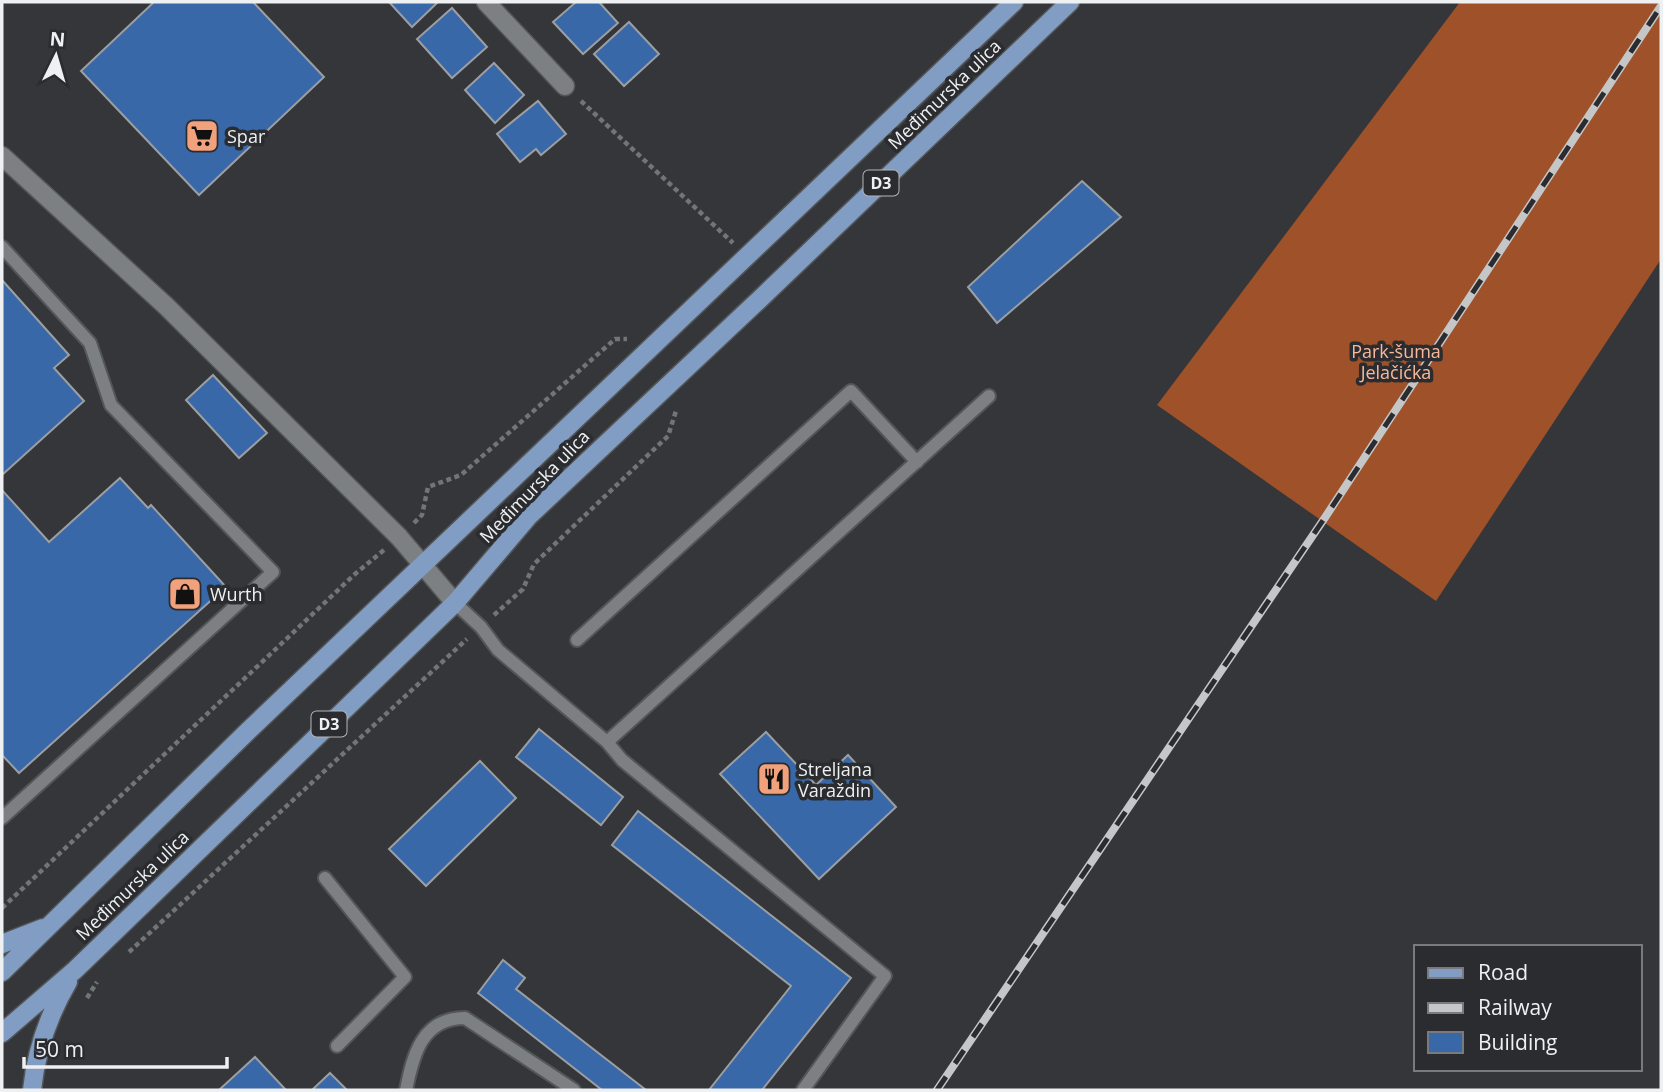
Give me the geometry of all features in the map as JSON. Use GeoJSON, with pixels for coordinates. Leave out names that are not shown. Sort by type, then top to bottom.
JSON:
{"type":"FeatureCollection","features":[{"type":"Feature","properties":{"kind":"main road","name":"Međimurska ulica"},"geometry":{"type":"LineString","coordinates":[[2,972],[248,731],[1014,2]]}},
{"type":"Feature","properties":{"kind":"main road","name":"Međimurska ulica"},"geometry":{"type":"LineString","coordinates":[[2,1033],[75,970],[455,603],[539,507],[1070,2]]}},
{"type":"Feature","properties":{"kind":"main road"},"geometry":{"type":"LineString","coordinates":[[2,944],[50,926]]}},
{"type":"Feature","properties":{"kind":"main road","name":"D3"},"geometry":{"type":"LineString","coordinates":[[32,1090],[33,1074],[51,1011],[75,970]]}},
{"type":"Feature","properties":{"kind":"street"},"geometry":{"type":"LineString","coordinates":[[486,2],[565,86]]}},
{"type":"Feature","properties":{"kind":"street"},"geometry":{"type":"LineString","coordinates":[[2,156],[166,306],[399,537],[455,603]]}},
{"type":"Feature","properties":{"kind":"lane"},"geometry":{"type":"LineString","coordinates":[[2,247],[90,343],[111,405],[274,572],[2,818]]}},
{"type":"Feature","properties":{"kind":"lane"},"geometry":{"type":"LineString","coordinates":[[577,640],[851,391],[917,463]]}},
{"type":"Feature","properties":{"kind":"lane"},"geometry":{"type":"LineString","coordinates":[[607,742],[989,396]]}},
{"type":"Feature","properties":{"kind":"lane"},"geometry":{"type":"LineString","coordinates":[[455,603],[481,628],[498,650],[607,742],[622,760],[885,976],[803,1090]]}},
{"type":"Feature","properties":{"kind":"lane"},"geometry":{"type":"LineString","coordinates":[[324,878],[405,977],[337,1046]]}},
{"type":"Feature","properties":{"kind":"lane"},"geometry":{"type":"LineString","coordinates":[[406,1090],[417,1048],[432,1027],[454,1018],[465,1018],[574,1090]]}},
{"type":"Feature","properties":{"kind":"path"},"geometry":{"type":"LineString","coordinates":[[565,86],[748,256]]}},
{"type":"Feature","properties":{"kind":"path"},"geometry":{"type":"LineString","coordinates":[[422,515],[428,487],[461,475],[615,339]]}},
{"type":"Feature","properties":{"kind":"path"},"geometry":{"type":"LineString","coordinates":[[523,589],[534,564],[668,436]]}},
{"type":"Feature","properties":{"kind":"path"},"geometry":{"type":"LineString","coordinates":[[2,908],[355,574]]}},
{"type":"Feature","properties":{"kind":"path"},"geometry":{"type":"LineString","coordinates":[[127,955],[446,657]]}},
{"type":"Feature","properties":{"kind":"path"},"geometry":{"type":"LineString","coordinates":[[83,1005],[107,973]]}},
{"type":"Feature","properties":{"kind":"green space","name":"Park-šuma Jelačićka"},"geometry":{"type":"Polygon","coordinates":[[[1460,2],[1661,2],[1661,259],[1436,601],[1157,405],[1460,2]]]}},
{"type":"Feature","properties":{"kind":"building","name":"Spar"},"geometry":{"type":"Polygon","coordinates":[[[154,2],[253,2],[324,77],[199,195],[81,71],[154,2]]]}},
{"type":"Feature","properties":{"kind":"building"},"geometry":{"type":"Polygon","coordinates":[[[389,2],[438,2],[412,27],[389,2]]]}},
{"type":"Feature","properties":{"kind":"building"},"geometry":{"type":"Polygon","coordinates":[[[576,2],[599,2],[618,23],[583,54],[553,22],[576,2]]]}},
{"type":"Feature","properties":{"kind":"building"},"geometry":{"type":"Polygon","coordinates":[[[452,8],[487,47],[452,78],[417,39],[452,8]]]}},
{"type":"Feature","properties":{"kind":"building"},"geometry":{"type":"Polygon","coordinates":[[[629,22],[659,54],[624,86],[594,54],[629,22]]]}},
{"type":"Feature","properties":{"kind":"building"},"geometry":{"type":"Polygon","coordinates":[[[494,63],[524,95],[495,123],[465,90],[494,63]]]}},
{"type":"Feature","properties":{"kind":"building"},"geometry":{"type":"Polygon","coordinates":[[[538,101],[566,134],[541,155],[536,149],[520,162],[497,134],[538,101]]]}},
{"type":"Feature","properties":{"kind":"building"},"geometry":{"type":"Polygon","coordinates":[[[1082,181],[1121,217],[997,323],[968,287],[1082,181]]]}},
{"type":"Feature","properties":{"kind":"building"},"geometry":{"type":"Polygon","coordinates":[[[2,280],[69,355],[54,368],[84,401],[2,475],[2,280]]]}},
{"type":"Feature","properties":{"kind":"building"},"geometry":{"type":"Polygon","coordinates":[[[213,375],[267,433],[239,458],[186,400],[213,375]]]}},
{"type":"Feature","properties":{"kind":"building"},"geometry":{"type":"Polygon","coordinates":[[[120,478],[148,508],[151,505],[226,587],[19,773],[2,755],[2,490],[49,542],[120,478]]]}},
{"type":"Feature","properties":{"kind":"building"},"geometry":{"type":"Polygon","coordinates":[[[539,729],[623,797],[601,825],[516,757],[539,729]]]}},
{"type":"Feature","properties":{"kind":"building"},"geometry":{"type":"Polygon","coordinates":[[[766,732],[816,785],[848,755],[896,807],[819,879],[720,774],[766,732]]]}},
{"type":"Feature","properties":{"kind":"building"},"geometry":{"type":"Polygon","coordinates":[[[480,761],[516,798],[426,886],[389,849],[480,761]]]}},
{"type":"Feature","properties":{"kind":"building"},"geometry":{"type":"Polygon","coordinates":[[[638,811],[851,978],[762,1090],[709,1090],[791,986],[612,845],[638,811]]]}},
{"type":"Feature","properties":{"kind":"building"},"geometry":{"type":"Polygon","coordinates":[[[503,960],[525,978],[516,989],[646,1090],[602,1090],[478,993],[503,960]]]}},
{"type":"Feature","properties":{"kind":"building"},"geometry":{"type":"Polygon","coordinates":[[[255,1057],[286,1090],[219,1090],[255,1057]]]}},
{"type":"Feature","properties":{"kind":"building"},"geometry":{"type":"Polygon","coordinates":[[[330,1073],[347,1090],[312,1090],[330,1073]]]}},
{"type":"Feature","properties":{"kind":"railway"},"geometry":{"type":"LineString","coordinates":[[937,1090],[1326,516],[1661,6]]}},
{"type":"Feature","properties":{"kind":"place","name":"Spar"},"geometry":{"type":"Point","coordinates":[202,136]}},
{"type":"Feature","properties":{"kind":"place","name":"Wurth"},"geometry":{"type":"Point","coordinates":[185,594]}},
{"type":"Feature","properties":{"kind":"place","name":"Streljana Varaždin"},"geometry":{"type":"Point","coordinates":[774,779]}}]}
